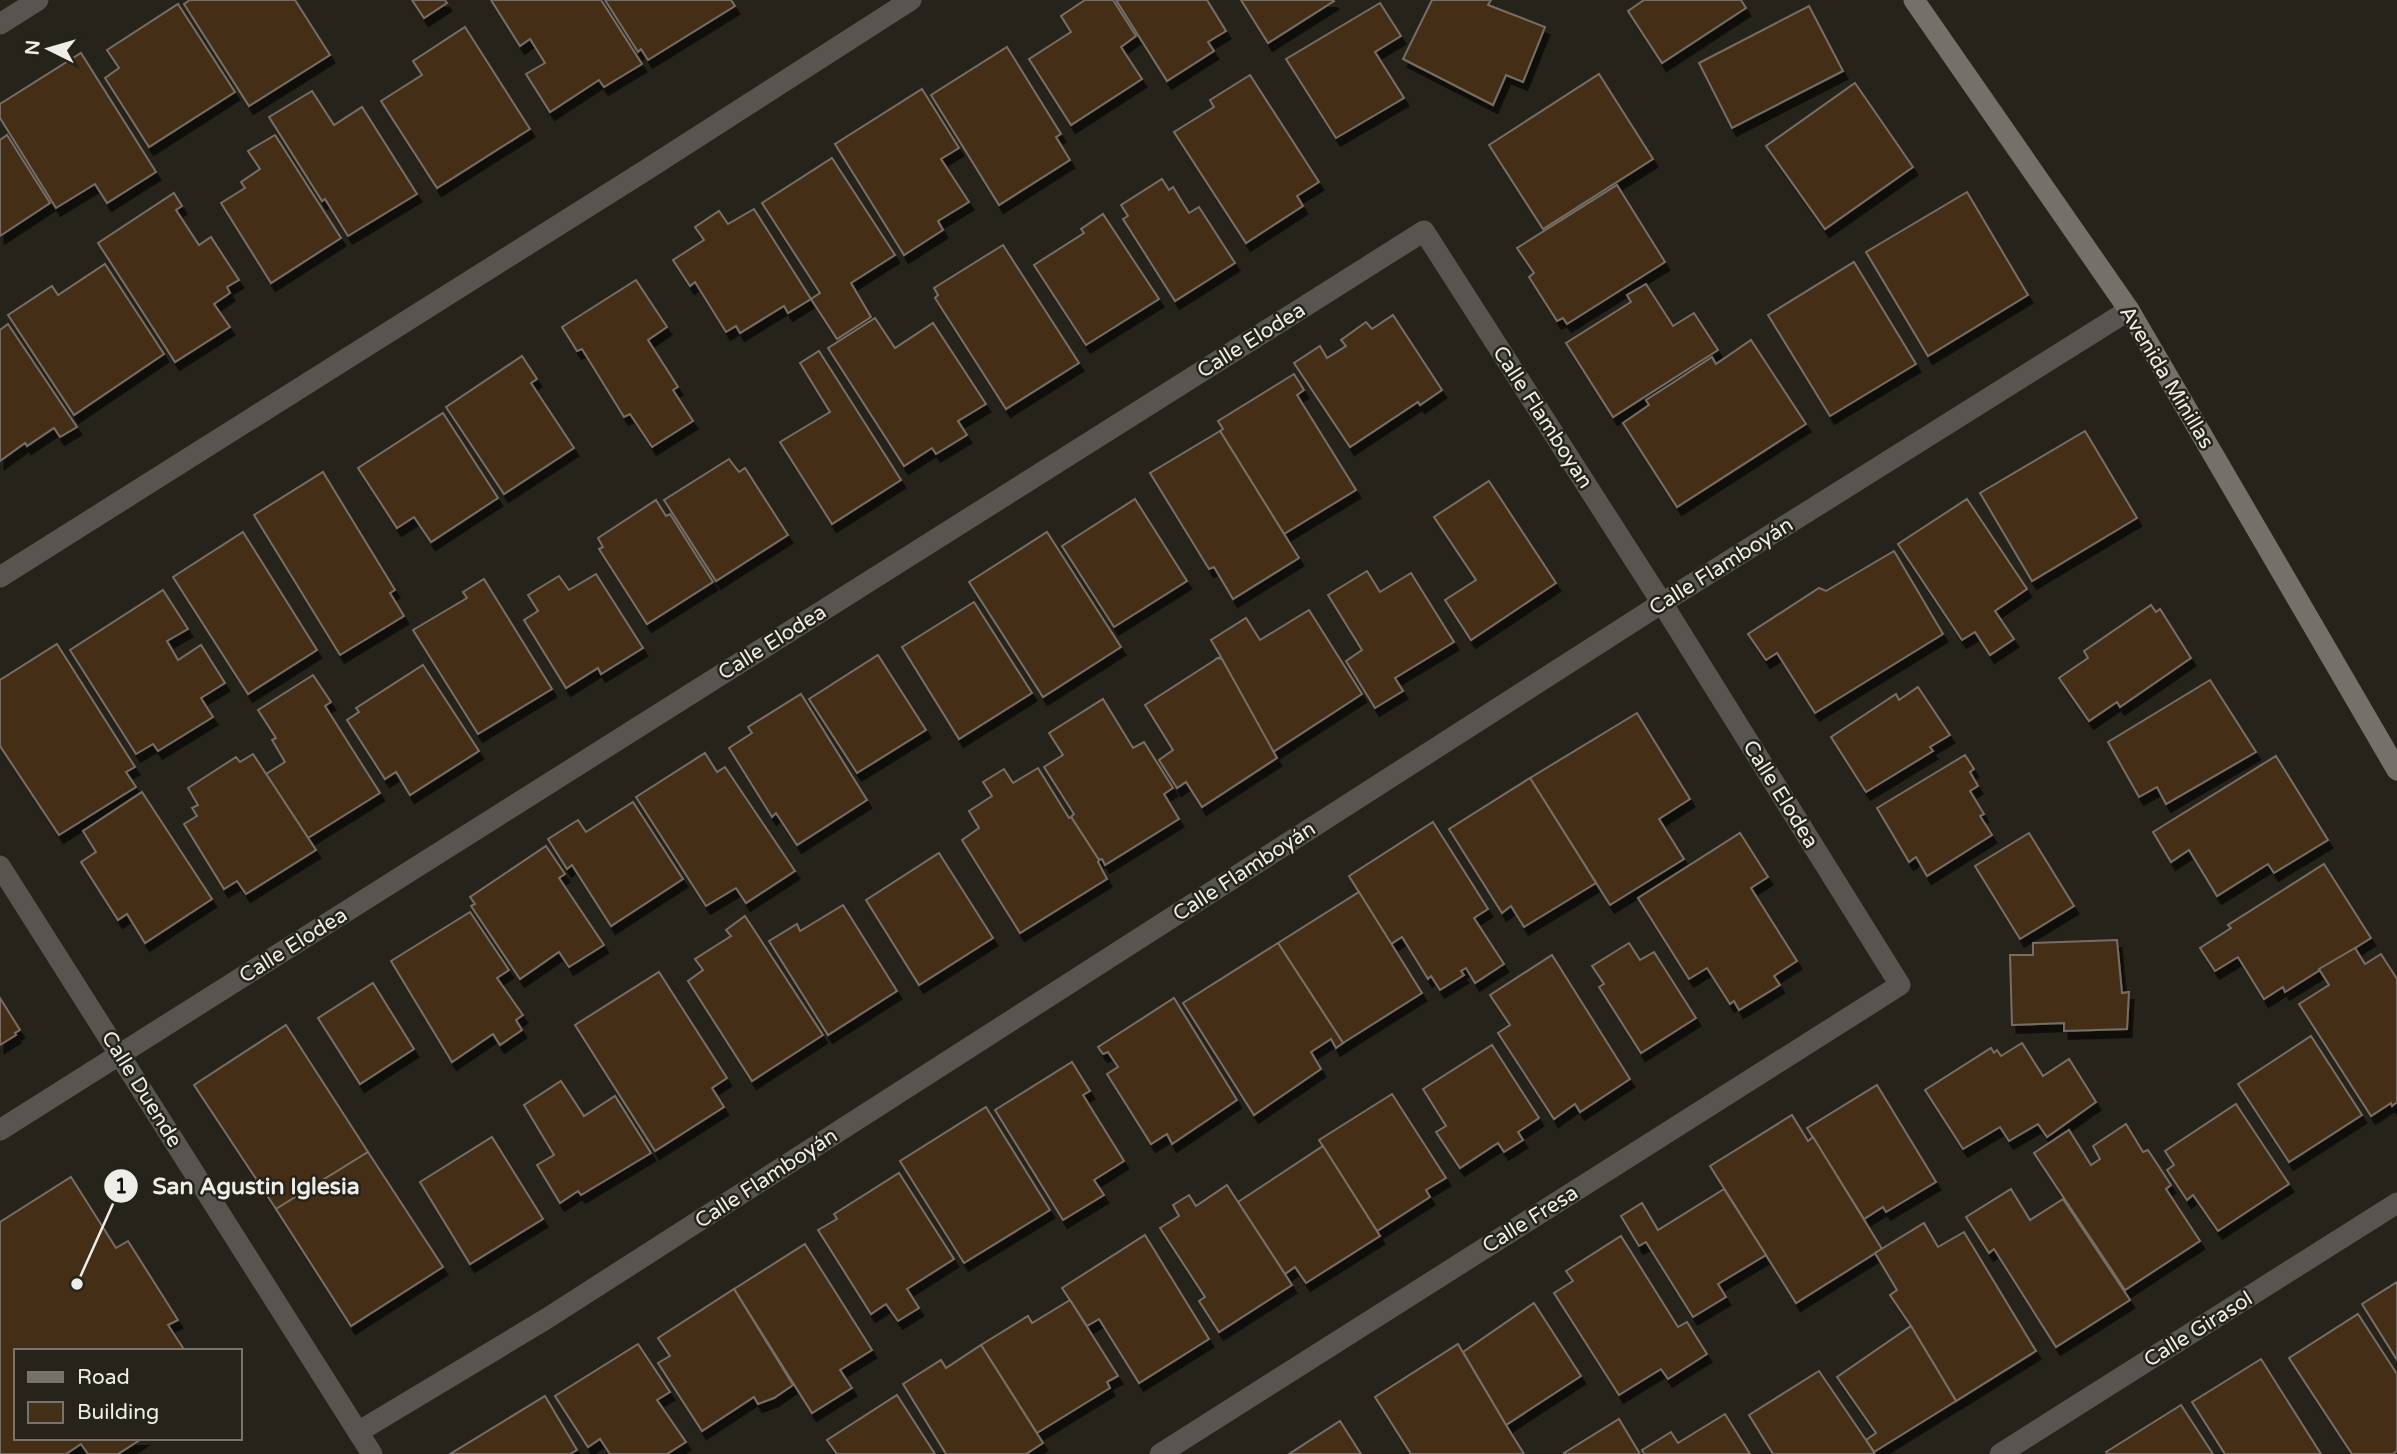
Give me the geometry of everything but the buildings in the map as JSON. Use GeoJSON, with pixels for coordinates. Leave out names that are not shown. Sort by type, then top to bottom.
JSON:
{"type":"FeatureCollection","features":[{"type":"Feature","properties":{"kind":"main road","name":"Avenida Minillas"},"geometry":{"type":"LineString","coordinates":[[1914,0],[2129,310],[2397,769]]}},
{"type":"Feature","properties":{"kind":"street"},"geometry":{"type":"LineString","coordinates":[[0,24],[38,0]]}},
{"type":"Feature","properties":{"kind":"street"},"geometry":{"type":"LineString","coordinates":[[0,577],[911,0]]}},
{"type":"Feature","properties":{"kind":"street","name":"Calle Flamboyan"},"geometry":{"type":"LineString","coordinates":[[1424,231],[1662,603]]}},
{"type":"Feature","properties":{"kind":"street","name":"Calle Elodea"},"geometry":{"type":"LineString","coordinates":[[0,1130],[1424,231]]}},
{"type":"Feature","properties":{"kind":"street","name":"Calle Flamboyán"},"geometry":{"type":"LineString","coordinates":[[358,1432],[545,1319],[1662,603],[2129,310]]}},
{"type":"Feature","properties":{"kind":"street","name":"Calle Elodea"},"geometry":{"type":"LineString","coordinates":[[1662,603],[1900,985]]}},
{"type":"Feature","properties":{"kind":"street","name":"Calle Duende"},"geometry":{"type":"LineString","coordinates":[[0,866],[372,1454]]}},
{"type":"Feature","properties":{"kind":"street","name":"Calle Fresa"},"geometry":{"type":"LineString","coordinates":[[1160,1454],[1900,985]]}},
{"type":"Feature","properties":{"kind":"street","name":"Calle Girasol"},"geometry":{"type":"LineString","coordinates":[[2000,1454],[2397,1203]]}},
{"type":"Feature","properties":{"kind":"place","name":"San Agustin Iglesia"},"geometry":{"type":"Point","coordinates":[77,1284]}}]}
